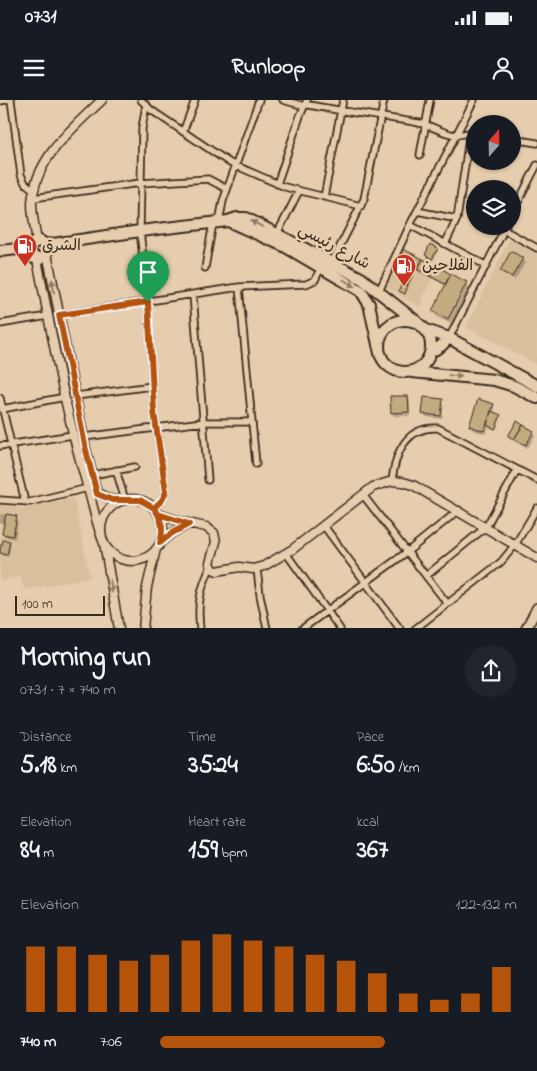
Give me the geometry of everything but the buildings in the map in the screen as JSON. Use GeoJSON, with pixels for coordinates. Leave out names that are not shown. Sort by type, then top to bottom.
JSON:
{"type":"FeatureCollection","features":[{"type":"Feature","properties":{"kind":"highway","name":"شارع رئيسي"},"geometry":{"type":"LineString","coordinates":[[0,256],[140,231],[246,218],[361,278],[426,330],[449,338],[537,386]]}},
{"type":"Feature","properties":{"kind":"highway","name":"شارع رئيسي"},"geometry":{"type":"LineString","coordinates":[[220,222],[284,246],[357,288],[364,294],[369,304],[383,360],[398,371],[494,380],[514,386],[537,398]]}},
{"type":"Feature","properties":{"kind":"highway","name":"شارع رئيسي"},"geometry":{"type":"LineString","coordinates":[[0,252],[24,249],[38,250]]}},
{"type":"Feature","properties":{"kind":"highway"},"geometry":{"type":"LineString","coordinates":[[379,349],[382,334],[389,326],[402,320],[417,322]]}},
{"type":"Feature","properties":{"kind":"highway"},"geometry":{"type":"LineString","coordinates":[[426,330],[431,340],[431,352]]}},
{"type":"Feature","properties":{"kind":"highway"},"geometry":{"type":"LineString","coordinates":[[406,372],[423,365],[431,352],[449,338]]}},
{"type":"Feature","properties":{"kind":"main road"},"geometry":{"type":"LineString","coordinates":[[526,628],[537,608]]}},
{"type":"Feature","properties":{"kind":"street"},"geometry":{"type":"LineString","coordinates":[[102,100],[63,138],[52,152],[42,167],[34,194],[32,210],[48,316],[64,397],[98,530],[104,543],[116,556],[124,560],[141,559],[149,555],[172,533],[189,524]]}},
{"type":"Feature","properties":{"kind":"street"},"geometry":{"type":"LineString","coordinates":[[141,100],[183,132],[236,166],[277,184],[361,206]]}},
{"type":"Feature","properties":{"kind":"street"},"geometry":{"type":"LineString","coordinates":[[183,132],[195,100]]}},
{"type":"Feature","properties":{"kind":"street"},"geometry":{"type":"LineString","coordinates":[[205,268],[220,222],[227,189],[259,100]]}},
{"type":"Feature","properties":{"kind":"street"},"geometry":{"type":"LineString","coordinates":[[283,100],[305,103],[341,112],[381,116],[425,124],[456,135],[466,134]]}},
{"type":"Feature","properties":{"kind":"street"},"geometry":{"type":"LineString","coordinates":[[324,197],[343,100]]}},
{"type":"Feature","properties":{"kind":"street"},"geometry":{"type":"LineString","coordinates":[[332,262],[364,199],[384,100]]}},
{"type":"Feature","properties":{"kind":"street"},"geometry":{"type":"LineString","coordinates":[[420,155],[430,100]]}},
{"type":"Feature","properties":{"kind":"street"},"geometry":{"type":"LineString","coordinates":[[379,291],[410,225],[474,100]]}},
{"type":"Feature","properties":{"kind":"street"},"geometry":{"type":"LineString","coordinates":[[0,101],[11,101],[21,175],[34,194]]}},
{"type":"Feature","properties":{"kind":"street"},"geometry":{"type":"LineString","coordinates":[[277,184],[305,103]]}},
{"type":"Feature","properties":{"kind":"street"},"geometry":{"type":"LineString","coordinates":[[146,105],[142,128],[140,231],[148,302],[156,427],[166,492],[156,511]]}},
{"type":"Feature","properties":{"kind":"street"},"geometry":{"type":"LineString","coordinates":[[521,140],[537,143]]}},
{"type":"Feature","properties":{"kind":"street"},"geometry":{"type":"LineString","coordinates":[[521,197],[537,165]]}},
{"type":"Feature","properties":{"kind":"street"},"geometry":{"type":"LineString","coordinates":[[445,244],[458,219],[466,170]]}},
{"type":"Feature","properties":{"kind":"street"},"geometry":{"type":"LineString","coordinates":[[34,194],[140,183],[208,179],[227,189]]}},
{"type":"Feature","properties":{"kind":"street"},"geometry":{"type":"LineString","coordinates":[[529,181],[537,182]]}},
{"type":"Feature","properties":{"kind":"street"},"geometry":{"type":"LineString","coordinates":[[277,234],[299,191]]}},
{"type":"Feature","properties":{"kind":"street"},"geometry":{"type":"LineString","coordinates":[[417,211],[458,219]]}},
{"type":"Feature","properties":{"kind":"street"},"geometry":{"type":"LineString","coordinates":[[410,225],[487,266]]}},
{"type":"Feature","properties":{"kind":"street"},"geometry":{"type":"LineString","coordinates":[[449,338],[502,235]]}},
{"type":"Feature","properties":{"kind":"street"},"geometry":{"type":"LineString","coordinates":[[516,235],[537,248]]}},
{"type":"Feature","properties":{"kind":"street"},"geometry":{"type":"LineString","coordinates":[[38,250],[59,315],[97,494],[112,500],[140,500],[156,511],[189,524],[206,527],[214,534],[216,546],[210,563],[211,566],[199,596],[200,628]]}},
{"type":"Feature","properties":{"kind":"street"},"geometry":{"type":"LineString","coordinates":[[59,315],[239,287],[306,284],[315,280],[321,267]]}},
{"type":"Feature","properties":{"kind":"street"},"geometry":{"type":"LineString","coordinates":[[239,287],[256,464]]}},
{"type":"Feature","properties":{"kind":"street"},"geometry":{"type":"LineString","coordinates":[[193,295],[208,480]]}},
{"type":"Feature","properties":{"kind":"street"},"geometry":{"type":"LineString","coordinates":[[0,324],[48,316]]}},
{"type":"Feature","properties":{"kind":"street"},"geometry":{"type":"LineString","coordinates":[[76,396],[152,386]]}},
{"type":"Feature","properties":{"kind":"street"},"geometry":{"type":"LineString","coordinates":[[2,409],[64,397]]}},
{"type":"Feature","properties":{"kind":"street"},"geometry":{"type":"LineString","coordinates":[[0,398],[25,502]]}},
{"type":"Feature","properties":{"kind":"street"},"geometry":{"type":"LineString","coordinates":[[84,436],[203,422],[252,422]]}},
{"type":"Feature","properties":{"kind":"street"},"geometry":{"type":"LineString","coordinates":[[392,481],[396,461],[407,440],[416,432],[429,428],[438,428],[537,480]]}},
{"type":"Feature","properties":{"kind":"street"},"geometry":{"type":"LineString","coordinates":[[0,446],[73,434]]}},
{"type":"Feature","properties":{"kind":"street"},"geometry":{"type":"LineString","coordinates":[[92,474],[135,467]]}},
{"type":"Feature","properties":{"kind":"street"},"geometry":{"type":"LineString","coordinates":[[116,470],[125,500]]}},
{"type":"Feature","properties":{"kind":"street"},"geometry":{"type":"LineString","coordinates":[[426,576],[486,527],[517,470]]}},
{"type":"Feature","properties":{"kind":"street"},"geometry":{"type":"LineString","coordinates":[[211,566],[217,571],[239,567],[257,569],[264,566],[324,526],[363,494],[377,485],[392,481],[413,485],[459,510],[537,558]]}},
{"type":"Feature","properties":{"kind":"street"},"geometry":{"type":"LineString","coordinates":[[0,500],[35,502],[88,488]]}},
{"type":"Feature","properties":{"kind":"street"},"geometry":{"type":"LineString","coordinates":[[363,494],[447,603]]}},
{"type":"Feature","properties":{"kind":"street"},"geometry":{"type":"LineString","coordinates":[[119,628],[101,534],[101,525],[109,508],[125,500]]}},
{"type":"Feature","properties":{"kind":"street"},"geometry":{"type":"LineString","coordinates":[[416,628],[500,562],[515,545],[537,508]]}},
{"type":"Feature","properties":{"kind":"street"},"geometry":{"type":"LineString","coordinates":[[302,628],[407,552],[459,510]]}},
{"type":"Feature","properties":{"kind":"street"},"geometry":{"type":"LineString","coordinates":[[143,628],[147,587],[163,528],[156,511]]}},
{"type":"Feature","properties":{"kind":"street"},"geometry":{"type":"LineString","coordinates":[[324,526],[400,628]]}},
{"type":"Feature","properties":{"kind":"street"},"geometry":{"type":"LineString","coordinates":[[286,553],[340,628]]}},
{"type":"Feature","properties":{"kind":"street"},"geometry":{"type":"LineString","coordinates":[[257,569],[260,595],[268,628]]}},
{"type":"Feature","properties":{"kind":"shaded area"},"geometry":{"type":"Polygon","coordinates":[[[510,238],[537,253],[537,365],[466,327],[510,238]]]}},
{"type":"Feature","properties":{"kind":"shaded area"},"geometry":{"type":"Polygon","coordinates":[[[398,259],[433,277],[421,302],[421,306],[414,304],[385,286],[398,259]]]}},
{"type":"Feature","properties":{"kind":"shaded area"},"geometry":{"type":"Polygon","coordinates":[[[71,498],[74,500],[90,577],[24,590],[21,577],[0,581],[0,505],[23,508],[71,498]]]}},
{"type":"Feature","properties":{"kind":"place","name":"الشرق"},"geometry":{"type":"Point","coordinates":[25,267]}},
{"type":"Feature","properties":{"kind":"place","name":"الفلاحين"},"geometry":{"type":"Point","coordinates":[404,287]}},
{"type":"Feature","properties":{"kind":"route"},"geometry":{"type":"LineString","coordinates":[[148,302],[59,315],[86,450],[97,494],[112,500],[140,500],[148,503],[154,508],[158,514],[189,524],[178,529],[160,543],[163,528],[154,508],[162,500],[166,492],[154,412],[148,302]]}}]}
